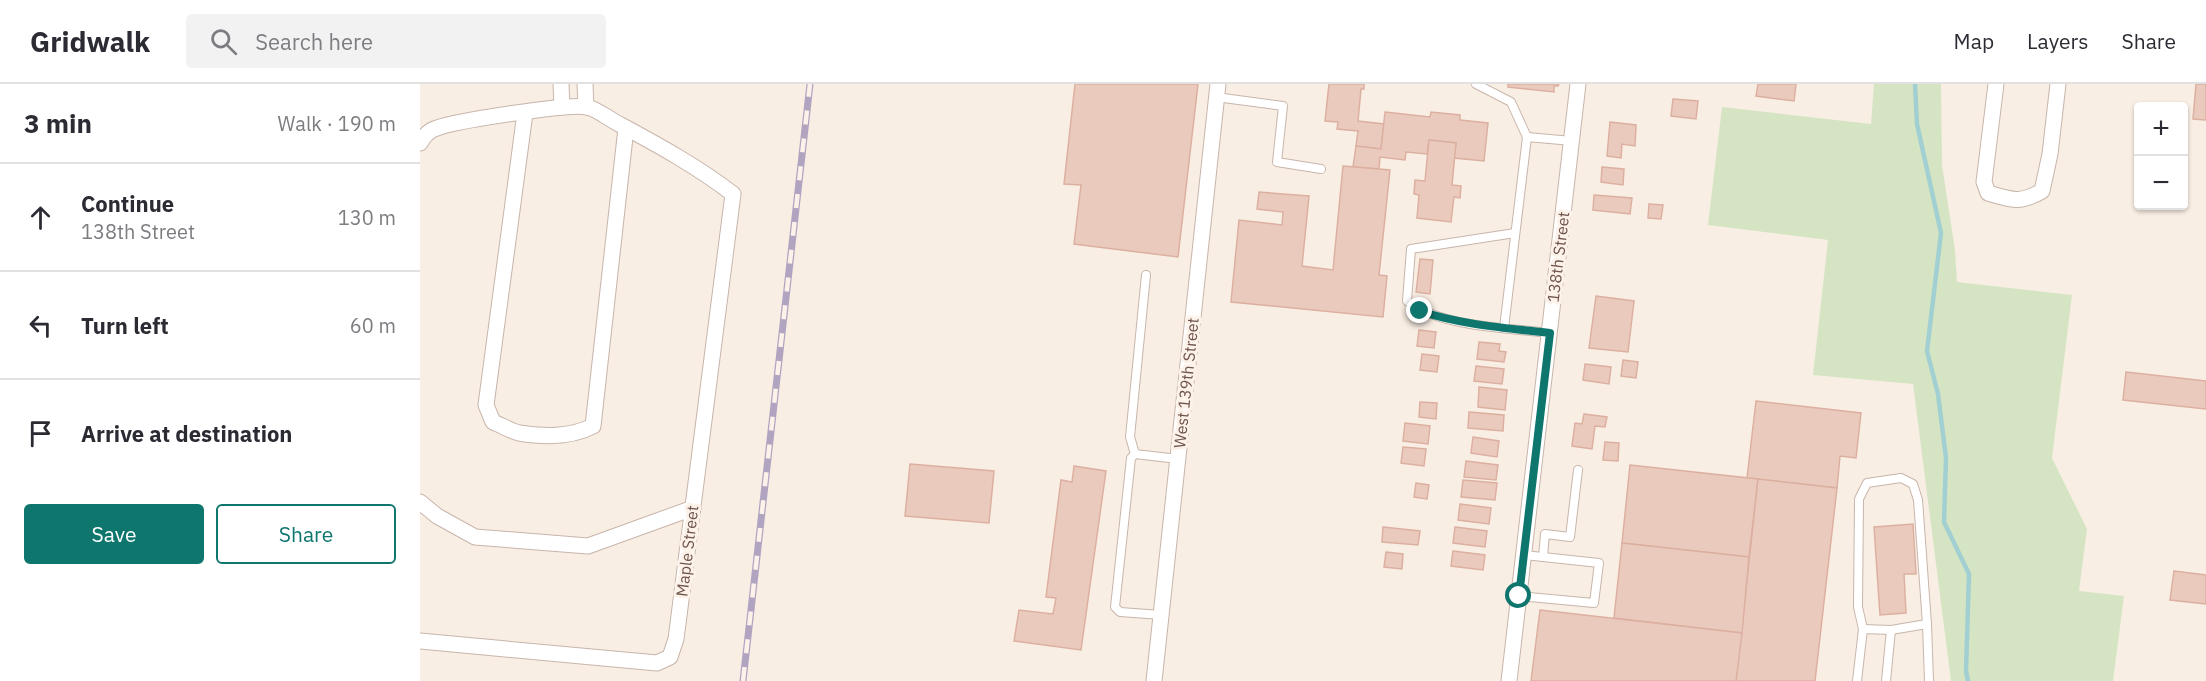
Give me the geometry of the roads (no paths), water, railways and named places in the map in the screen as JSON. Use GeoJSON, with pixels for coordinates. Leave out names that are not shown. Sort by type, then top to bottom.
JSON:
{"type":"FeatureCollection","features":[{"type":"Feature","properties":{"kind":"street"},"geometry":{"type":"LineString","coordinates":[[561,84],[562,108]]}},
{"type":"Feature","properties":{"kind":"street"},"geometry":{"type":"LineString","coordinates":[[585,84],[586,106]]}},
{"type":"Feature","properties":{"kind":"street","name":"138th Street"},"geometry":{"type":"LineString","coordinates":[[1509,681],[1578,84]]}},
{"type":"Feature","properties":{"kind":"street"},"geometry":{"type":"LineString","coordinates":[[1996,84],[1984,182],[1988,193],[2016,201],[2028,199],[2042,191],[2050,154],[2058,84]]}},
{"type":"Feature","properties":{"kind":"street","name":"West 139th Street"},"geometry":{"type":"LineString","coordinates":[[1154,681],[1217,90]]}},
{"type":"Feature","properties":{"kind":"street"},"geometry":{"type":"LineString","coordinates":[[420,143],[423,137],[434,129],[453,123],[525,113],[562,108],[586,106],[626,128],[593,426],[580,432],[558,435],[518,433],[493,422],[486,405],[525,113]]}},
{"type":"Feature","properties":{"kind":"street","name":"Maple Street"},"geometry":{"type":"LineString","coordinates":[[420,641],[657,663],[670,657],[676,639],[733,194],[717,181],[626,128]]}},
{"type":"Feature","properties":{"kind":"street"},"geometry":{"type":"LineString","coordinates":[[420,502],[437,516],[475,537],[588,546],[693,508]]}},
{"type":"Feature","properties":{"kind":"lane"},"geometry":{"type":"LineString","coordinates":[[1476,84],[1511,102],[1527,137],[1504,328]]}},
{"type":"Feature","properties":{"kind":"lane"},"geometry":{"type":"LineString","coordinates":[[1217,90],[1283,106],[1277,162],[1322,169]]}},
{"type":"Feature","properties":{"kind":"lane"},"geometry":{"type":"LineString","coordinates":[[1527,137],[1572,141]]}},
{"type":"Feature","properties":{"kind":"lane"},"geometry":{"type":"LineString","coordinates":[[1515,233],[1411,249],[1407,301],[1420,311],[1441,318],[1550,333]]}},
{"type":"Feature","properties":{"kind":"lane"},"geometry":{"type":"LineString","coordinates":[[1135,454],[1130,437],[1146,275]]}},
{"type":"Feature","properties":{"kind":"lane"},"geometry":{"type":"LineString","coordinates":[[1135,454],[1178,459]]}},
{"type":"Feature","properties":{"kind":"lane"},"geometry":{"type":"LineString","coordinates":[[1135,454],[1131,458],[1115,607],[1120,612],[1161,615]]}},
{"type":"Feature","properties":{"kind":"lane"},"geometry":{"type":"LineString","coordinates":[[1543,557],[1545,534],[1570,537],[1578,470]]}},
{"type":"Feature","properties":{"kind":"lane"},"geometry":{"type":"LineString","coordinates":[[1857,681],[1863,629],[1858,607],[1859,499],[1867,483],[1901,478],[1913,484],[1918,500],[1929,681]]}},
{"type":"Feature","properties":{"kind":"lane"},"geometry":{"type":"LineString","coordinates":[[1519,596],[1594,603],[1599,563],[1524,555]]}},
{"type":"Feature","properties":{"kind":"lane"},"geometry":{"type":"LineString","coordinates":[[1863,629],[1892,630],[1927,624]]}},
{"type":"Feature","properties":{"kind":"lane"},"geometry":{"type":"LineString","coordinates":[[1886,681],[1892,630]]}},
{"type":"Feature","properties":{"kind":"waterway"},"geometry":{"type":"LineString","coordinates":[[1915,84],[1917,124],[1941,233],[1927,351],[1938,394],[1946,458],[1944,522],[1969,574],[1966,671],[1968,681]]}},
{"type":"Feature","properties":{"kind":"railway"},"geometry":{"type":"LineString","coordinates":[[743,681],[810,84]]}}]}
